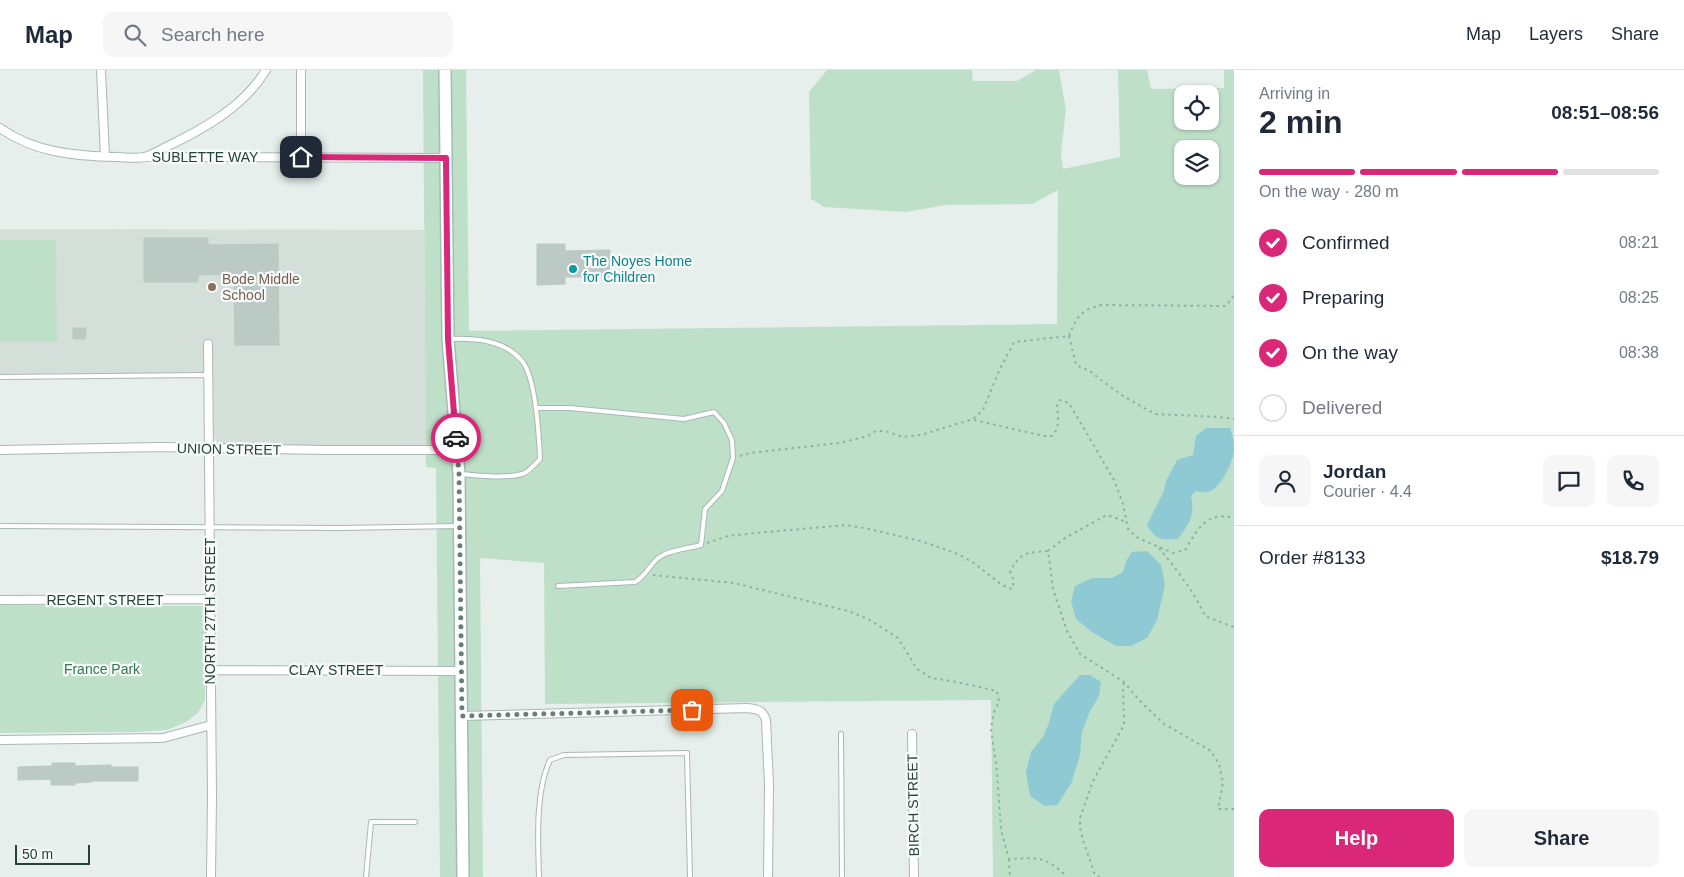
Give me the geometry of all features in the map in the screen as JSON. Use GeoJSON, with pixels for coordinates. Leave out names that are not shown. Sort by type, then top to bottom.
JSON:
{"type":"FeatureCollection","features":[{"type":"Feature","properties":{"kind":"street"},"geometry":{"type":"LineString","coordinates":[[101,70],[105,156]]}},
{"type":"Feature","properties":{"kind":"street"},"geometry":{"type":"LineString","coordinates":[[144,158],[191,135],[214,121],[243,98],[266,70]]}},
{"type":"Feature","properties":{"kind":"street"},"geometry":{"type":"LineString","coordinates":[[301,70],[301,157]]}},
{"type":"Feature","properties":{"kind":"street"},"geometry":{"type":"LineString","coordinates":[[446,70],[448,339],[459,474],[463,877]]}},
{"type":"Feature","properties":{"kind":"street","name":"SUBLETTE WAY"},"geometry":{"type":"LineString","coordinates":[[0,128],[28,143],[59,153],[144,158],[446,158]]}},
{"type":"Feature","properties":{"kind":"street","name":"NORTH 27TH STREET"},"geometry":{"type":"LineString","coordinates":[[208,344],[212,877]]}},
{"type":"Feature","properties":{"kind":"street","name":"UNION STREET"},"geometry":{"type":"LineString","coordinates":[[0,450],[209,448],[457,450]]}},
{"type":"Feature","properties":{"kind":"street","name":"REGENT STREET"},"geometry":{"type":"LineString","coordinates":[[0,600],[210,599]]}},
{"type":"Feature","properties":{"kind":"street","name":"CLAY STREET"},"geometry":{"type":"LineString","coordinates":[[211,670],[461,671]]}},
{"type":"Feature","properties":{"kind":"street"},"geometry":{"type":"LineString","coordinates":[[462,716],[747,708],[759,710],[764,714],[766,720],[768,877]]}},
{"type":"Feature","properties":{"kind":"street"},"geometry":{"type":"LineString","coordinates":[[0,740],[163,738],[211,726]]}},
{"type":"Feature","properties":{"kind":"street","name":"BIRCH STREET"},"geometry":{"type":"LineString","coordinates":[[912,734],[914,877]]}},
{"type":"Feature","properties":{"kind":"lane"},"geometry":{"type":"LineString","coordinates":[[448,339],[466,338],[494,343],[510,350],[522,361],[528,371],[536,408],[540,459],[531,469],[523,474],[496,476],[459,474]]}},
{"type":"Feature","properties":{"kind":"lane"},"geometry":{"type":"LineString","coordinates":[[0,377],[205,375],[209,377]]}},
{"type":"Feature","properties":{"kind":"lane"},"geometry":{"type":"LineString","coordinates":[[536,408],[570,408],[684,419],[714,412],[724,423],[732,440],[733,458],[722,491],[705,509],[701,545],[662,555],[644,577],[635,582],[558,586]]}},
{"type":"Feature","properties":{"kind":"lane"},"geometry":{"type":"LineString","coordinates":[[0,526],[340,528],[460,526]]}},
{"type":"Feature","properties":{"kind":"lane"},"geometry":{"type":"LineString","coordinates":[[841,734],[842,877]]}},
{"type":"Feature","properties":{"kind":"lane"},"geometry":{"type":"LineString","coordinates":[[539,877],[538,827],[544,774],[550,760],[564,754],[687,753],[690,877]]}},
{"type":"Feature","properties":{"kind":"lane"},"geometry":{"type":"LineString","coordinates":[[366,877],[371,822],[415,822]]}},
{"type":"Feature","properties":{"kind":"path"},"geometry":{"type":"LineString","coordinates":[[1234,295],[1226,306],[1102,305],[1088,307],[1074,322],[1069,336],[1076,365],[1090,371],[1116,390],[1155,414],[1234,419]]}},
{"type":"Feature","properties":{"kind":"path"},"geometry":{"type":"LineString","coordinates":[[733,458],[750,454],[839,443],[868,436],[876,431],[903,437],[920,435],[974,419],[983,410],[998,373],[1014,342],[1069,336]]}},
{"type":"Feature","properties":{"kind":"path"},"geometry":{"type":"LineString","coordinates":[[974,419],[1044,436],[1052,436],[1056,432],[1057,406],[1060,400],[1069,403],[1114,480],[1123,504],[1128,529],[1138,538],[1172,552],[1185,550],[1202,525],[1212,517],[1225,516],[1234,518]]}},
{"type":"Feature","properties":{"kind":"path"},"geometry":{"type":"LineString","coordinates":[[701,545],[728,536],[846,525],[870,528],[921,541],[958,554],[974,563],[1002,585],[1012,589],[1014,581],[1010,571],[1015,562],[1024,554],[1048,551],[1065,538],[1106,516],[1127,522]]}},
{"type":"Feature","properties":{"kind":"path"},"geometry":{"type":"LineString","coordinates":[[1157,546],[1177,570],[1205,616],[1234,627]]}},
{"type":"Feature","properties":{"kind":"path"},"geometry":{"type":"LineString","coordinates":[[1048,551],[1053,589],[1067,631],[1080,654],[1124,682],[1164,724],[1211,751],[1218,764],[1223,783],[1218,809],[1234,809]]}},
{"type":"Feature","properties":{"kind":"path"},"geometry":{"type":"LineString","coordinates":[[646,574],[734,583],[848,610],[868,618],[898,638],[917,669],[931,678],[997,691],[999,702],[994,712],[991,730],[997,772],[1001,830],[1009,859],[1010,877]]}},
{"type":"Feature","properties":{"kind":"path"},"geometry":{"type":"LineString","coordinates":[[1100,877],[1095,875],[1090,862],[1080,828],[1080,818],[1093,781],[1124,725],[1124,682]]}},
{"type":"Feature","properties":{"kind":"path"},"geometry":{"type":"LineString","coordinates":[[1009,859],[1040,858],[1055,865],[1067,877]]}},
{"type":"Feature","properties":{"kind":"shaded area","name":"Bode Middle School"},"geometry":{"type":"Polygon","coordinates":[[[0,229],[424,230],[426,447],[219,445],[214,438],[213,373],[0,374],[0,229]]]}},
{"type":"Feature","properties":{"kind":"green space"},"geometry":{"type":"Polygon","coordinates":[[[423,70],[466,70],[469,331],[1057,324],[1058,190],[1032,204],[945,205],[907,212],[824,207],[811,199],[809,92],[827,70],[972,70],[973,81],[1017,81],[1036,70],[1059,70],[1066,110],[1061,153],[1063,169],[1120,157],[1118,70],[1147,70],[1151,89],[1174,89],[1174,130],[1219,130],[1219,88],[1224,88],[1224,70],[1234,70],[1234,877],[993,877],[991,700],[545,704],[544,563],[480,558],[483,877],[440,877],[436,468],[426,467],[423,70]]]}},
{"type":"Feature","properties":{"kind":"green space"},"geometry":{"type":"Polygon","coordinates":[[[0,240],[56,240],[57,342],[0,342],[0,240]]]}},
{"type":"Feature","properties":{"kind":"green space","name":"France Park"},"geometry":{"type":"Polygon","coordinates":[[[0,605],[203,606],[205,612],[205,700],[198,713],[186,722],[167,730],[0,733],[0,605]]]}},
{"type":"Feature","properties":{"kind":"water"},"geometry":{"type":"Polygon","coordinates":[[[1206,428],[1230,428],[1234,451],[1231,462],[1221,481],[1213,490],[1208,492],[1196,491],[1191,496],[1192,514],[1186,528],[1178,539],[1159,538],[1153,534],[1147,525],[1177,460],[1193,455],[1196,436],[1206,428]]]}},
{"type":"Feature","properties":{"kind":"water"},"geometry":{"type":"Polygon","coordinates":[[[1147,551],[1161,565],[1165,585],[1157,620],[1147,638],[1131,646],[1116,646],[1092,632],[1076,619],[1071,601],[1075,586],[1092,578],[1112,578],[1123,572],[1126,561],[1132,552],[1147,551]]]}},
{"type":"Feature","properties":{"kind":"water"},"geometry":{"type":"Polygon","coordinates":[[[1080,675],[1090,675],[1101,682],[1099,696],[1090,711],[1082,732],[1080,755],[1071,784],[1057,805],[1045,806],[1030,796],[1026,772],[1031,752],[1043,737],[1054,704],[1080,675]]]}},
{"type":"Feature","properties":{"kind":"building","name":"Bode Middle School"},"geometry":{"type":"Polygon","coordinates":[[[144,238],[208,238],[208,245],[278,244],[279,345],[235,345],[234,274],[198,275],[198,282],[144,282],[144,238]]]}},
{"type":"Feature","properties":{"kind":"building","name":"The Noyes Home for Children"},"geometry":{"type":"Polygon","coordinates":[[[537,244],[565,244],[565,251],[610,250],[609,277],[565,277],[565,284],[537,285],[537,244]]]}},
{"type":"Feature","properties":{"kind":"building"},"geometry":{"type":"Polygon","coordinates":[[[73,328],[86,328],[85,339],[73,339],[73,328]]]}},
{"type":"Feature","properties":{"kind":"building"},"geometry":{"type":"Polygon","coordinates":[[[52,763],[75,763],[75,766],[111,765],[111,767],[138,767],[138,781],[92,781],[75,783],[75,785],[51,785],[51,779],[18,780],[18,767],[52,766],[52,763]]]}},
{"type":"Feature","properties":{"kind":"way so far"},"geometry":{"type":"LineString","coordinates":[[456,438],[459,474],[462,716],[692,710]]}},
{"type":"Feature","properties":{"kind":"place","name":"The Noyes Home for Children"},"geometry":{"type":"Point","coordinates":[573,269]}},
{"type":"Feature","properties":{"kind":"place","name":"Bode Middle School"},"geometry":{"type":"Point","coordinates":[212,287]}},
{"type":"Feature","properties":{"kind":"route"},"geometry":{"type":"LineString","coordinates":[[301,157],[446,158],[448,339],[456,438]]}}]}
